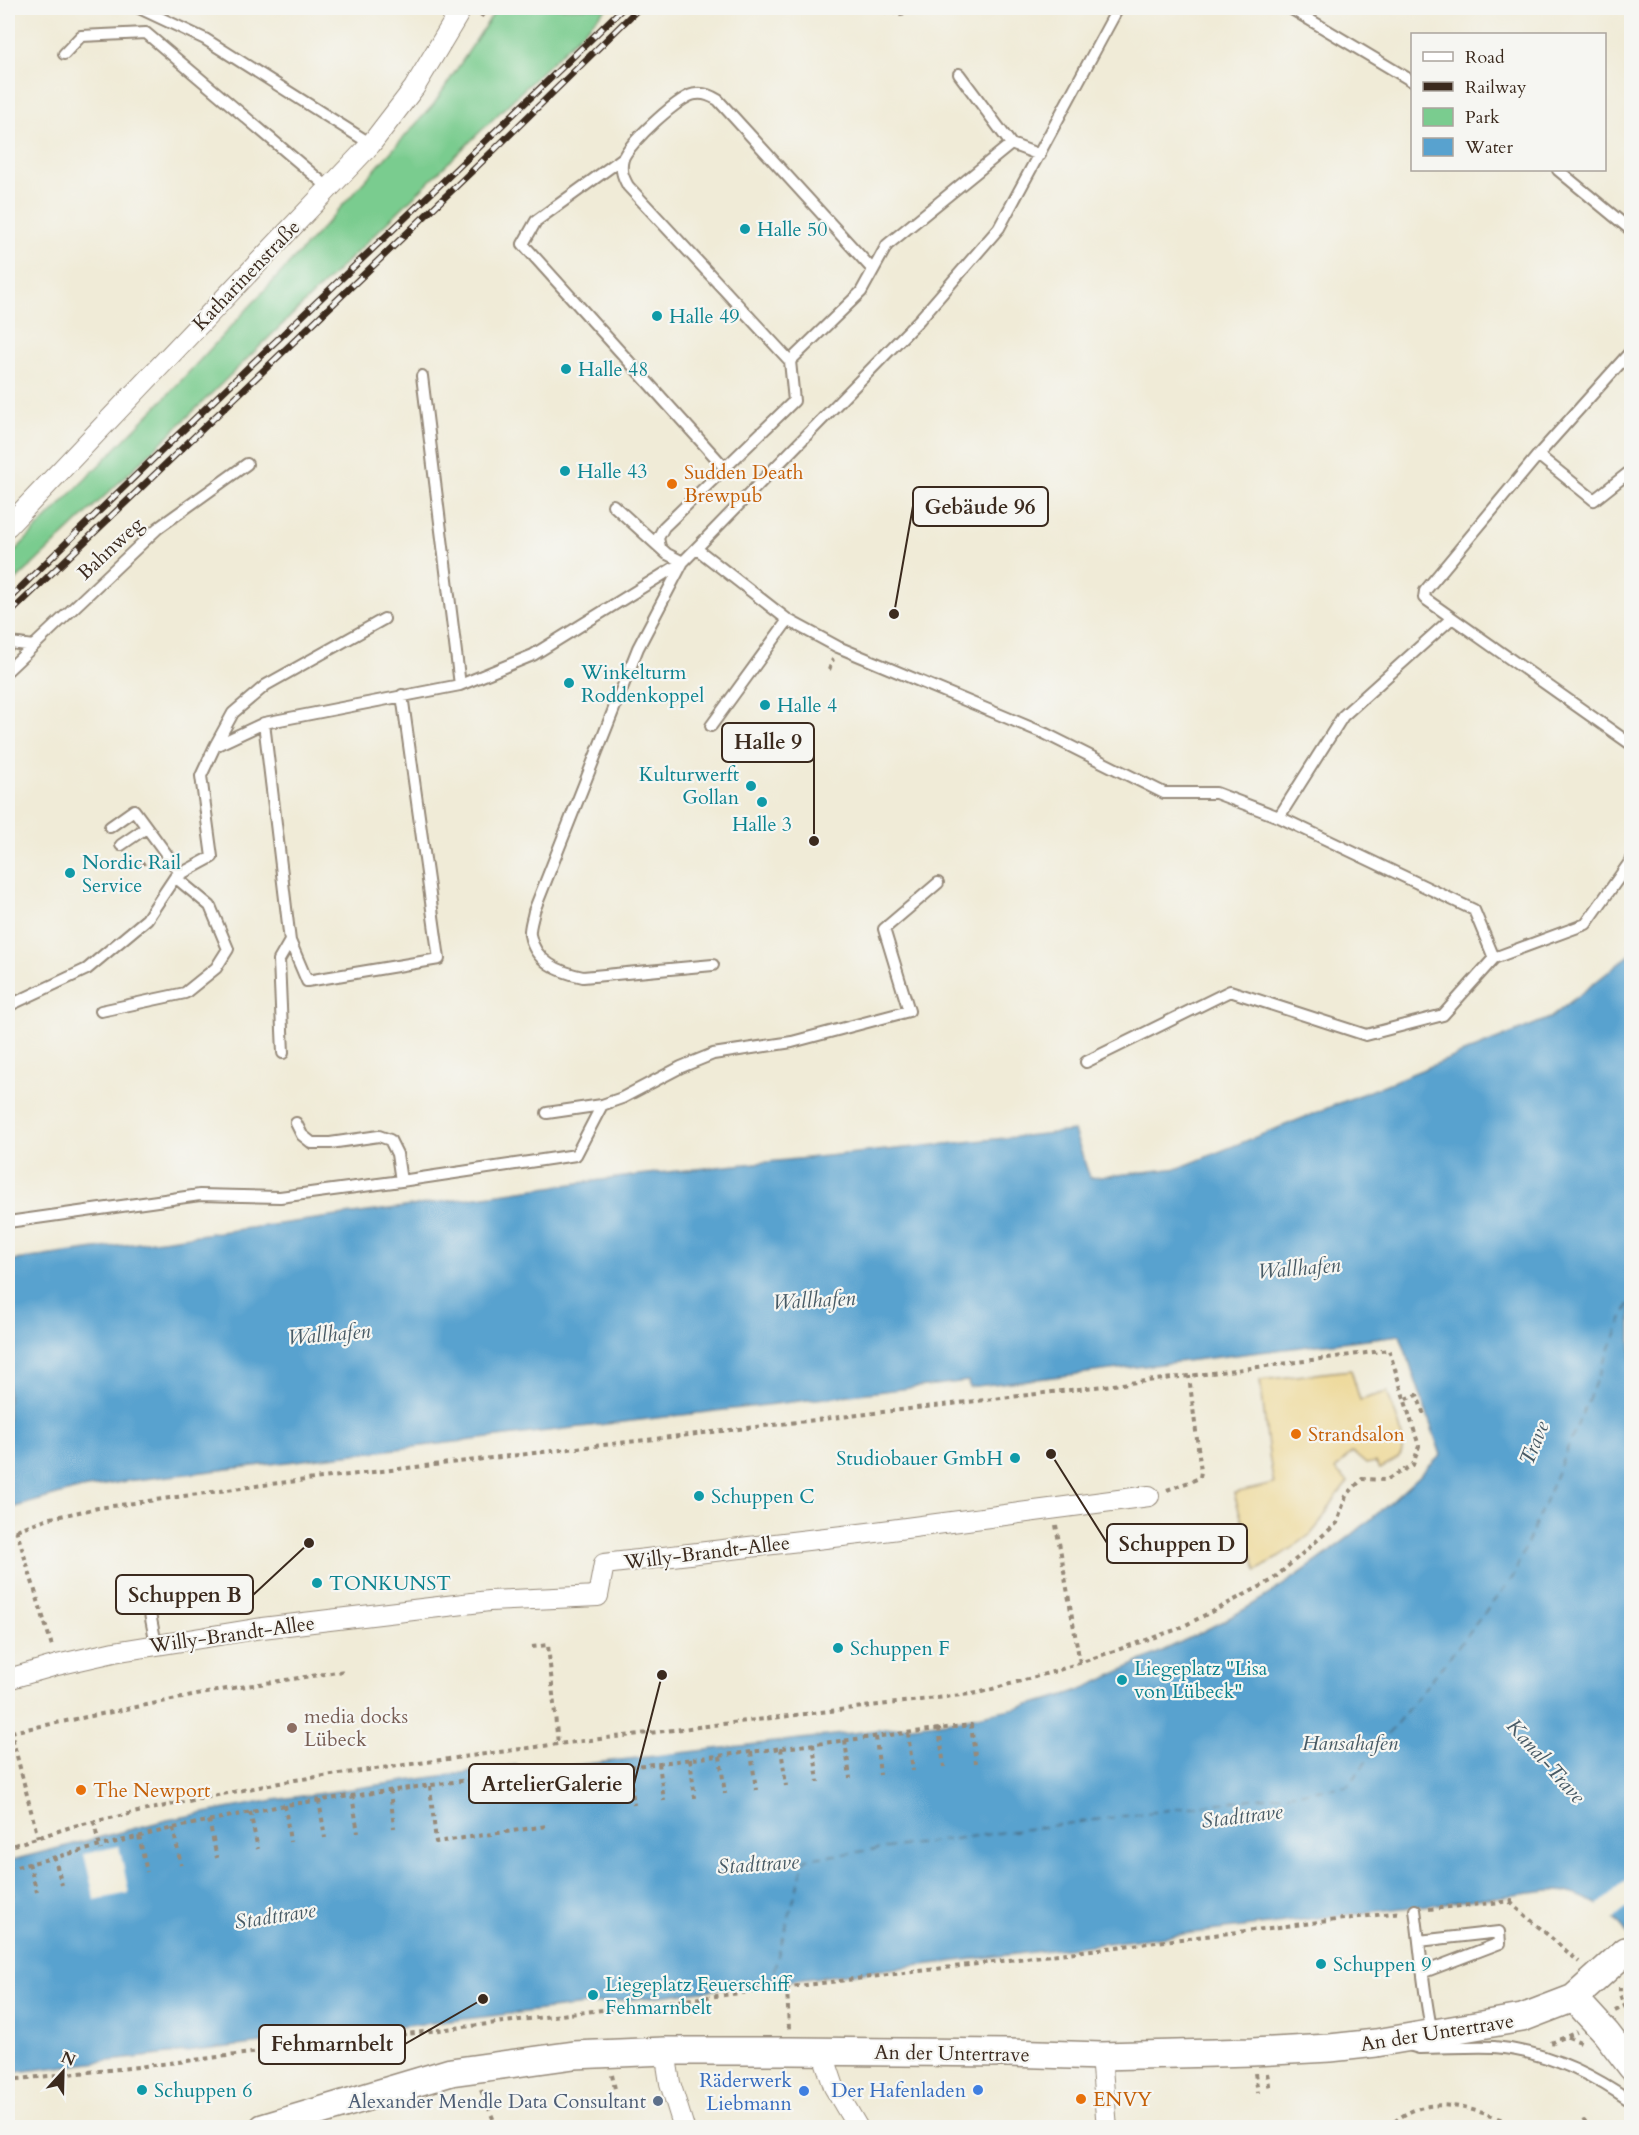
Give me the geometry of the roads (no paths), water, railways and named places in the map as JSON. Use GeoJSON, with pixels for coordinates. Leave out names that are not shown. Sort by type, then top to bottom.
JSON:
{"type":"FeatureCollection","features":[{"type":"Feature","properties":{"kind":"main road","name":"An der Untertrave"},"geometry":{"type":"LineString","coordinates":[[263,2127],[418,2081],[472,2068],[574,2055],[665,2051],[822,2051],[1101,2056],[1330,2048],[1392,2040],[1522,2018],[1574,1998],[1626,1951]]}},
{"type":"Feature","properties":{"kind":"main road"},"geometry":{"type":"LineString","coordinates":[[1574,1998],[1632,2067]]}},
{"type":"Feature","properties":{"kind":"street","name":"Katharinenstraße"},"geometry":{"type":"LineString","coordinates":[[8,526],[371,144],[414,88],[462,8]]}},
{"type":"Feature","properties":{"kind":"street","name":"Willy-Brandt-Allee"},"geometry":{"type":"LineString","coordinates":[[8,1679],[57,1665],[156,1644],[262,1628],[489,1601],[598,1596],[604,1564],[1053,1510],[1149,1496]]}},
{"type":"Feature","properties":{"kind":"street"},"geometry":{"type":"LineString","coordinates":[[665,2051],[670,2083],[684,2127]]}},
{"type":"Feature","properties":{"kind":"street"},"geometry":{"type":"LineString","coordinates":[[822,2051],[834,2087],[858,2127]]}},
{"type":"Feature","properties":{"kind":"street"},"geometry":{"type":"LineString","coordinates":[[1101,2056],[1107,2127]]}},
{"type":"Feature","properties":{"kind":"lane"},"geometry":{"type":"LineString","coordinates":[[139,8],[205,39],[371,144]]}},
{"type":"Feature","properties":{"kind":"lane"},"geometry":{"type":"LineString","coordinates":[[214,747],[264,723],[460,685],[533,655],[683,562],[920,319],[999,228],[1119,8]]}},
{"type":"Feature","properties":{"kind":"lane"},"geometry":{"type":"LineString","coordinates":[[1290,8],[1411,80]]}},
{"type":"Feature","properties":{"kind":"lane"},"geometry":{"type":"LineString","coordinates":[[64,54],[81,36],[146,33],[329,188]]}},
{"type":"Feature","properties":{"kind":"lane"},"geometry":{"type":"LineString","coordinates":[[959,74],[1011,144],[1040,155]]}},
{"type":"Feature","properties":{"kind":"lane"},"geometry":{"type":"LineString","coordinates":[[660,547],[658,538],[664,527],[794,401],[790,361],[628,186],[621,173],[623,158],[631,144],[683,99],[694,93],[708,95],[718,100],[873,270]]}},
{"type":"Feature","properties":{"kind":"lane"},"geometry":{"type":"LineString","coordinates":[[790,361],[861,292],[887,245],[1011,144]]}},
{"type":"Feature","properties":{"kind":"lane"},"geometry":{"type":"LineString","coordinates":[[623,158],[536,220],[523,244],[725,468]]}},
{"type":"Feature","properties":{"kind":"lane"},"geometry":{"type":"LineString","coordinates":[[1559,171],[1632,231]]}},
{"type":"Feature","properties":{"kind":"lane"},"geometry":{"type":"LineString","coordinates":[[1632,350],[1538,454],[1425,591],[1424,598],[1632,745]]}},
{"type":"Feature","properties":{"kind":"lane"},"geometry":{"type":"LineString","coordinates":[[422,376],[460,685]]}},
{"type":"Feature","properties":{"kind":"lane"},"geometry":{"type":"LineString","coordinates":[[1538,454],[1594,500],[1632,470]]}},
{"type":"Feature","properties":{"kind":"lane","name":"Bahnweg"},"geometry":{"type":"LineString","coordinates":[[8,670],[158,528],[247,464]]}},
{"type":"Feature","properties":{"kind":"lane"},"geometry":{"type":"LineString","coordinates":[[613,505],[668,554],[683,562]]}},
{"type":"Feature","properties":{"kind":"lane"},"geometry":{"type":"LineString","coordinates":[[696,549],[789,620],[838,647],[1046,735],[1164,793],[1216,792],[1279,817],[1474,910],[1494,958]]}},
{"type":"Feature","properties":{"kind":"lane"},"geometry":{"type":"LineString","coordinates":[[683,562],[638,648],[534,911],[530,934],[539,956],[551,967],[567,974],[583,977],[713,965]]}},
{"type":"Feature","properties":{"kind":"lane"},"geometry":{"type":"LineString","coordinates":[[1279,817],[1343,716],[1452,618]]}},
{"type":"Feature","properties":{"kind":"lane"},"geometry":{"type":"LineString","coordinates":[[8,1006],[87,969],[147,919],[178,875],[212,857],[201,776],[233,713],[266,685],[384,620]]}},
{"type":"Feature","properties":{"kind":"lane"},"geometry":{"type":"LineString","coordinates":[[711,726],[789,620]]}},
{"type":"Feature","properties":{"kind":"lane"},"geometry":{"type":"LineString","coordinates":[[8,646],[11,643],[33,646]]}},
{"type":"Feature","properties":{"kind":"lane"},"geometry":{"type":"LineString","coordinates":[[264,723],[290,941],[307,981],[440,959],[402,695]]}},
{"type":"Feature","properties":{"kind":"lane"},"geometry":{"type":"LineString","coordinates":[[101,1011],[185,993],[216,968],[228,949],[210,906],[178,875],[134,810],[110,827]]}},
{"type":"Feature","properties":{"kind":"lane"},"geometry":{"type":"LineString","coordinates":[[121,844],[146,828]]}},
{"type":"Feature","properties":{"kind":"lane"},"geometry":{"type":"LineString","coordinates":[[1086,1062],[1230,991],[1366,1035],[1443,1015],[1494,958],[1586,924],[1632,859]]}},
{"type":"Feature","properties":{"kind":"lane"},"geometry":{"type":"LineString","coordinates":[[547,1113],[602,1105],[622,1098],[681,1067],[713,1054],[792,1042],[909,1011],[884,929],[938,883]]}},
{"type":"Feature","properties":{"kind":"lane"},"geometry":{"type":"LineString","coordinates":[[283,1053],[279,960],[290,941]]}},
{"type":"Feature","properties":{"kind":"lane"},"geometry":{"type":"LineString","coordinates":[[8,1222],[200,1195],[280,1197],[576,1155],[602,1105]]}},
{"type":"Feature","properties":{"kind":"lane"},"geometry":{"type":"LineString","coordinates":[[296,1123],[302,1135],[312,1143],[330,1143],[379,1136],[390,1140],[397,1154],[401,1181]]}},
{"type":"Feature","properties":{"kind":"lane"},"geometry":{"type":"LineString","coordinates":[[148,1604],[156,1644]]}},
{"type":"Feature","properties":{"kind":"lane"},"geometry":{"type":"LineString","coordinates":[[1415,1910],[1426,2002],[1432,2032]]}},
{"type":"Feature","properties":{"kind":"lane"},"geometry":{"type":"LineString","coordinates":[[1419,1941],[1499,1932],[1500,1943],[1424,1972]]}},
{"type":"Feature","properties":{"kind":"lane"},"geometry":{"type":"LineString","coordinates":[[1482,2032],[1487,2048]]}},
{"type":"Feature","properties":{"kind":"lane"},"geometry":{"type":"LineString","coordinates":[[1392,2040],[1419,2048],[1487,2048],[1541,2055],[1584,2072],[1632,2102]]}},
{"type":"Feature","properties":{"kind":"water"},"geometry":{"type":"Polygon","coordinates":[[[1631,954],[1631,1939],[1616,1920],[1595,1904],[1572,1894],[1548,1891],[8,2073],[8,1861],[167,1820],[274,1800],[517,1765],[518,1772],[954,1721],[1047,1700],[1102,1680],[1245,1609],[1298,1575],[1348,1538],[1396,1498],[1441,1455],[1400,1335],[969,1387],[968,1381],[127,1481],[71,1491],[8,1509],[8,1261],[638,1175],[1074,1131],[1090,1178],[1179,1168],[1550,1018],[1631,954]]]}},
{"type":"Feature","properties":{"kind":"railway"},"geometry":{"type":"LineString","coordinates":[[8,600],[623,8]]}},
{"type":"Feature","properties":{"kind":"railway"},"geometry":{"type":"LineString","coordinates":[[8,615],[494,150],[639,8]]}},
{"type":"Feature","properties":{"kind":"place","name":"Halle 50"},"geometry":{"type":"Point","coordinates":[745,229]}},
{"type":"Feature","properties":{"kind":"place","name":"Halle 49"},"geometry":{"type":"Point","coordinates":[657,316]}},
{"type":"Feature","properties":{"kind":"place","name":"Halle 48"},"geometry":{"type":"Point","coordinates":[566,369]}},
{"type":"Feature","properties":{"kind":"place","name":"Halle 43"},"geometry":{"type":"Point","coordinates":[565,471]}},
{"type":"Feature","properties":{"kind":"place","name":"Sudden Death Brewpub"},"geometry":{"type":"Point","coordinates":[672,484]}},
{"type":"Feature","properties":{"kind":"place","name":"Gebäude 96"},"geometry":{"type":"Point","coordinates":[894,614]}},
{"type":"Feature","properties":{"kind":"place","name":"Winkelturm Roddenkoppel"},"geometry":{"type":"Point","coordinates":[569,683]}},
{"type":"Feature","properties":{"kind":"place","name":"Halle 4"},"geometry":{"type":"Point","coordinates":[765,705]}},
{"type":"Feature","properties":{"kind":"place","name":"Kulturwerft Gollan"},"geometry":{"type":"Point","coordinates":[751,786]}},
{"type":"Feature","properties":{"kind":"place","name":"Halle 3"},"geometry":{"type":"Point","coordinates":[762,802]}},
{"type":"Feature","properties":{"kind":"place","name":"Halle 9"},"geometry":{"type":"Point","coordinates":[814,841]}},
{"type":"Feature","properties":{"kind":"place","name":"Nordic Rail Service"},"geometry":{"type":"Point","coordinates":[70,873]}},
{"type":"Feature","properties":{"kind":"place","name":"Strandsalon"},"geometry":{"type":"Point","coordinates":[1296,1434]}},
{"type":"Feature","properties":{"kind":"place","name":"Schuppen D"},"geometry":{"type":"Point","coordinates":[1051,1454]}},
{"type":"Feature","properties":{"kind":"place","name":"Studiobauer GmbH"},"geometry":{"type":"Point","coordinates":[1015,1458]}},
{"type":"Feature","properties":{"kind":"place","name":"Schuppen C"},"geometry":{"type":"Point","coordinates":[699,1496]}},
{"type":"Feature","properties":{"kind":"place","name":"Schuppen B"},"geometry":{"type":"Point","coordinates":[309,1543]}},
{"type":"Feature","properties":{"kind":"place","name":"TONKUNST"},"geometry":{"type":"Point","coordinates":[317,1583]}},
{"type":"Feature","properties":{"kind":"place","name":"Schuppen F"},"geometry":{"type":"Point","coordinates":[838,1648]}},
{"type":"Feature","properties":{"kind":"place","name":"ArtelierGalerie"},"geometry":{"type":"Point","coordinates":[662,1675]}},
{"type":"Feature","properties":{"kind":"place","name":"Liegeplatz \"Lisa von Lübeck\""},"geometry":{"type":"Point","coordinates":[1122,1680]}},
{"type":"Feature","properties":{"kind":"place","name":"media docks Lübeck"},"geometry":{"type":"Point","coordinates":[292,1728]}},
{"type":"Feature","properties":{"kind":"place","name":"The Newport"},"geometry":{"type":"Point","coordinates":[81,1790]}},
{"type":"Feature","properties":{"kind":"place","name":"Schuppen 9"},"geometry":{"type":"Point","coordinates":[1321,1964]}},
{"type":"Feature","properties":{"kind":"place","name":"Liegeplatz Feuerschiff Fehmarnbelt"},"geometry":{"type":"Point","coordinates":[593,1995]}},
{"type":"Feature","properties":{"kind":"place","name":"Fehmarnbelt"},"geometry":{"type":"Point","coordinates":[483,1999]}},
{"type":"Feature","properties":{"kind":"place","name":"Schuppen 6"},"geometry":{"type":"Point","coordinates":[142,2090]}},
{"type":"Feature","properties":{"kind":"place","name":"Der Hafenladen"},"geometry":{"type":"Point","coordinates":[978,2090]}},
{"type":"Feature","properties":{"kind":"place","name":"Räderwerk Liebmann"},"geometry":{"type":"Point","coordinates":[804,2091]}},
{"type":"Feature","properties":{"kind":"place","name":"ENVY"},"geometry":{"type":"Point","coordinates":[1081,2099]}},
{"type":"Feature","properties":{"kind":"place","name":"Alexander Mendle Data Consultant"},"geometry":{"type":"Point","coordinates":[658,2101]}},
{"type":"Feature","properties":{"kind":"water label","name":"Wallhafen"},"geometry":{"type":"Point","coordinates":[1299,1268]}},
{"type":"Feature","properties":{"kind":"water label","name":"Wallhafen"},"geometry":{"type":"Point","coordinates":[814,1300]}},
{"type":"Feature","properties":{"kind":"water label","name":"Wallhafen"},"geometry":{"type":"Point","coordinates":[329,1334]}},
{"type":"Feature","properties":{"kind":"water label","name":"Trave"},"geometry":{"type":"Point","coordinates":[1534,1443]}},
{"type":"Feature","properties":{"kind":"water label","name":"Hansahafen"},"geometry":{"type":"Point","coordinates":[1350,1743]}},
{"type":"Feature","properties":{"kind":"water label","name":"Kanal-Trave"},"geometry":{"type":"Point","coordinates":[1546,1761]}},
{"type":"Feature","properties":{"kind":"water label","name":"Stadttrave"},"geometry":{"type":"Point","coordinates":[1242,1816]}},
{"type":"Feature","properties":{"kind":"water label","name":"Stadttrave"},"geometry":{"type":"Point","coordinates":[758,1864]}},
{"type":"Feature","properties":{"kind":"water label","name":"Stadttrave"},"geometry":{"type":"Point","coordinates":[275,1916]}}]}
